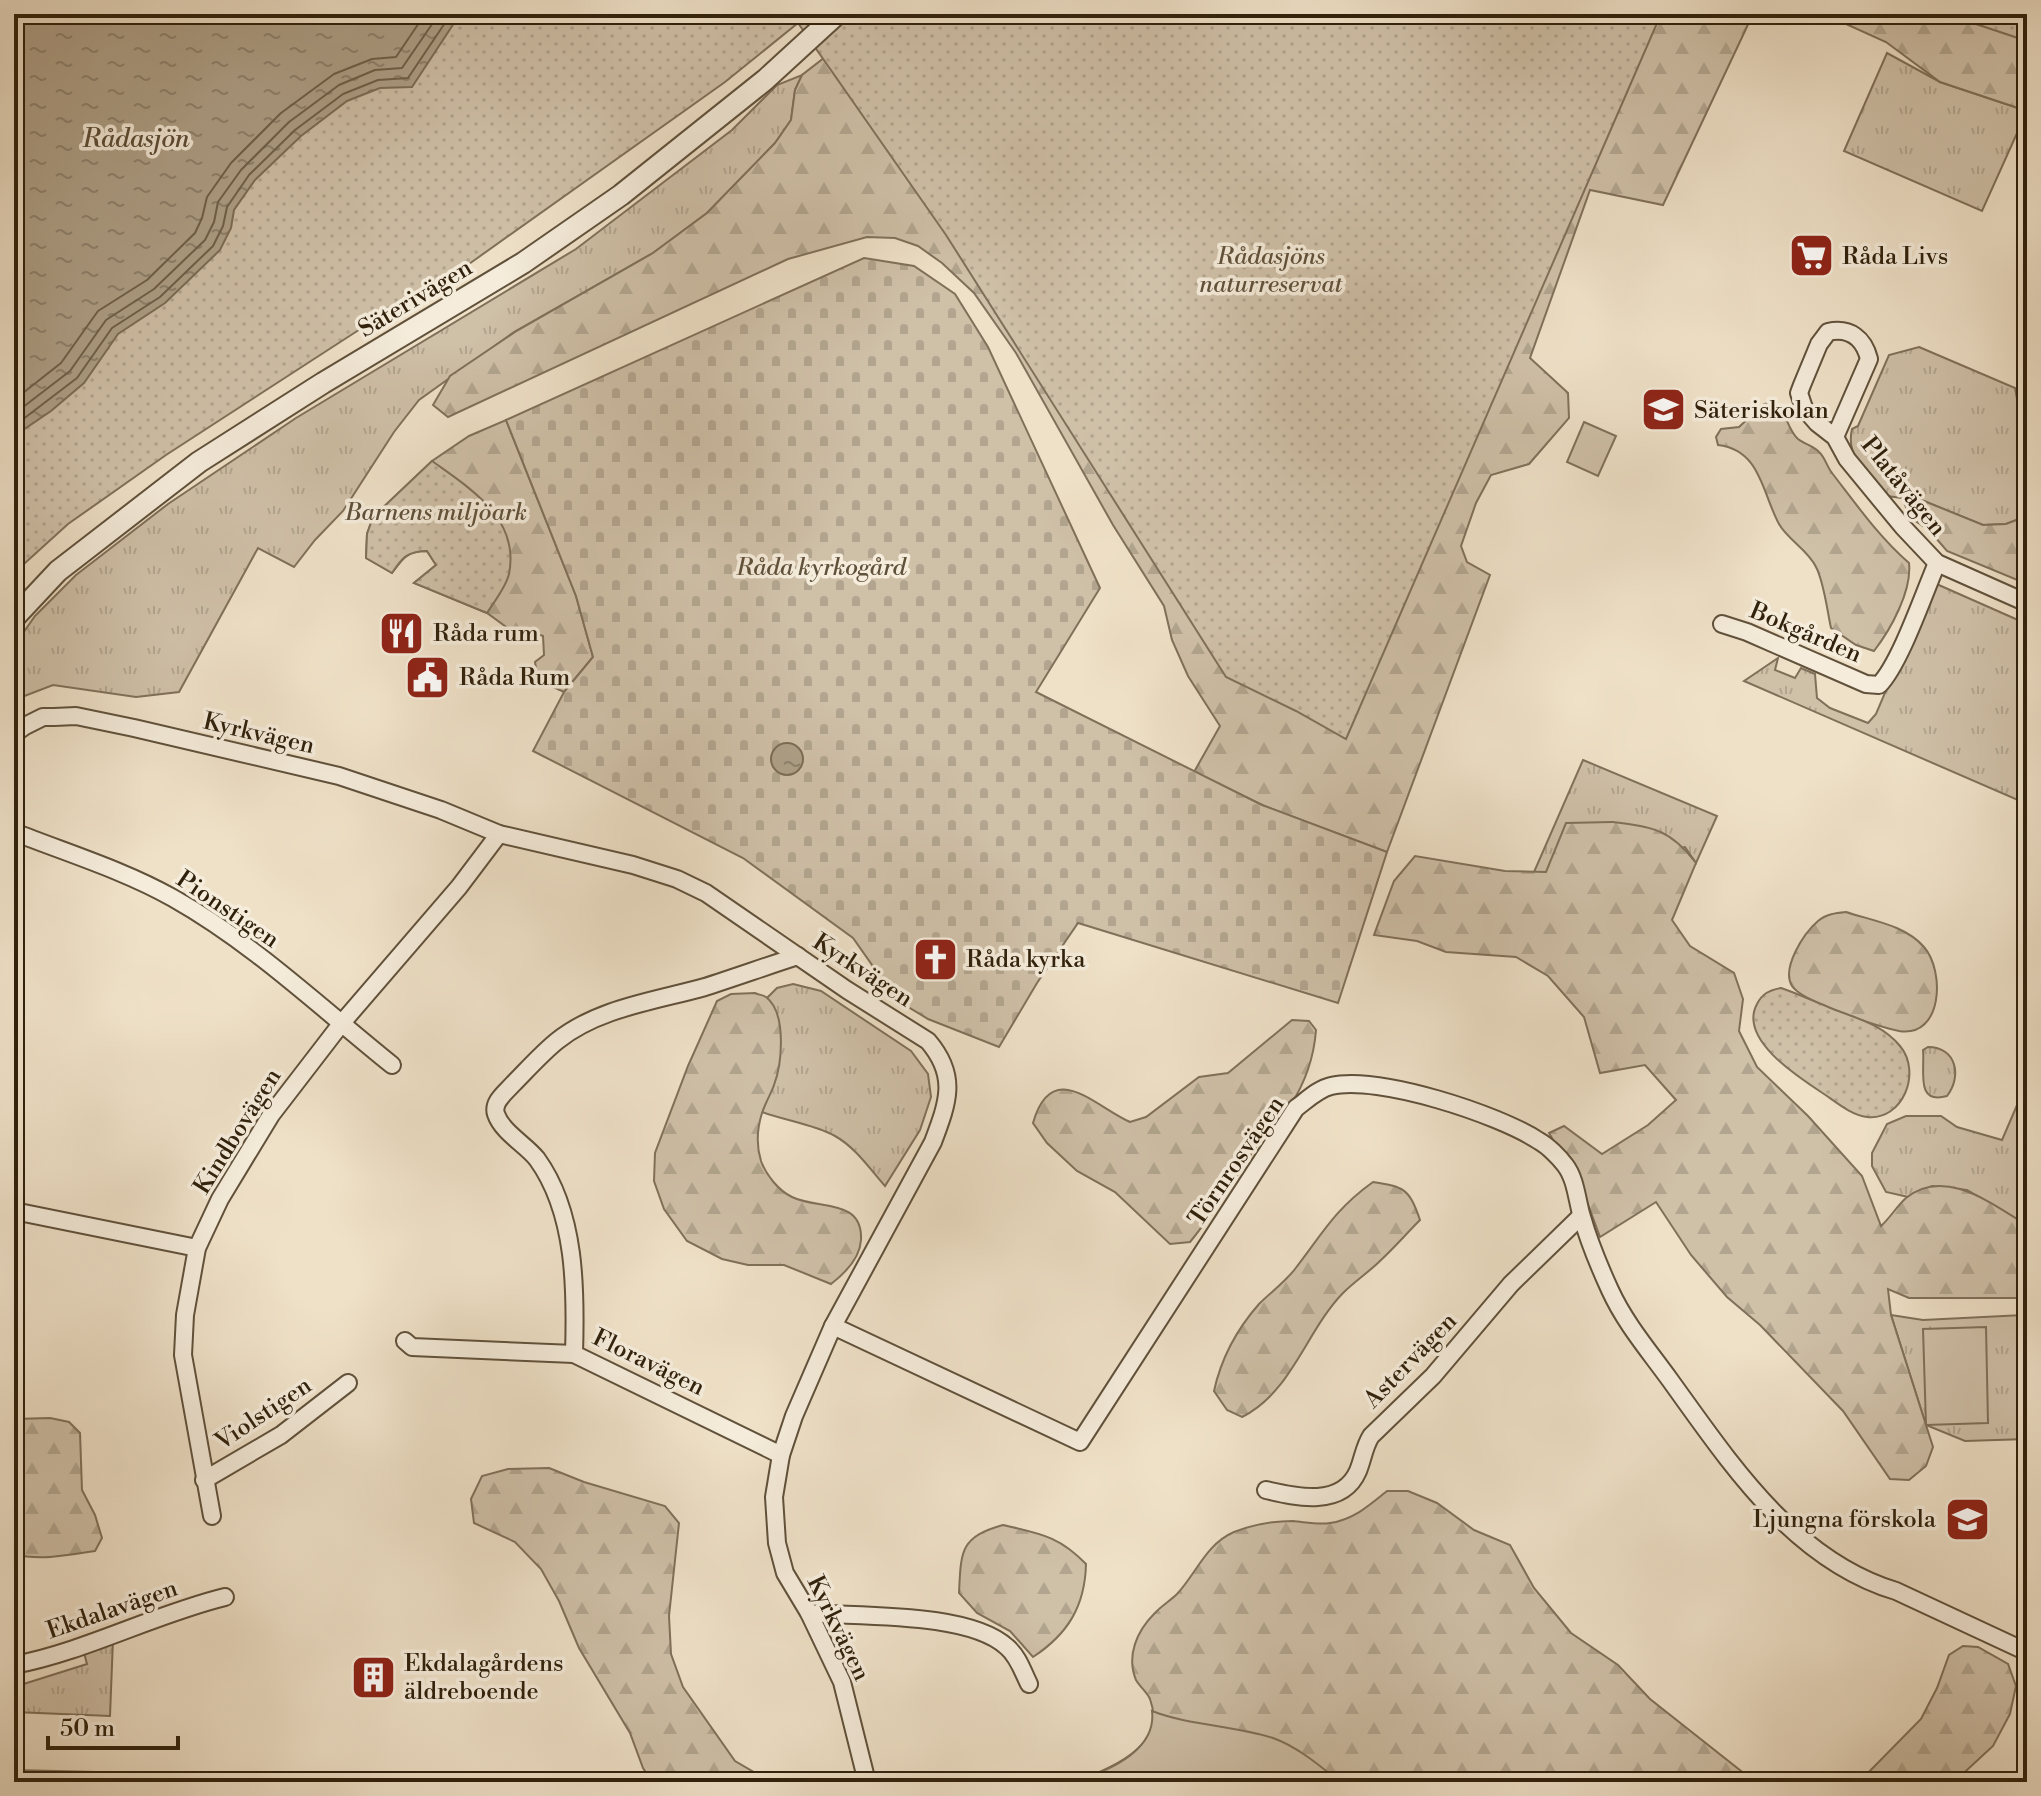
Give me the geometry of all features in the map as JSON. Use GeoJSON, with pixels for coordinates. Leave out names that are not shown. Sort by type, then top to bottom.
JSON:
{"type":"FeatureCollection","features":[{"type":"Feature","properties":{"kind":"street","name":"Säterivägen"},"geometry":{"type":"LineString","coordinates":[[14,618],[58,571],[199,462],[323,383],[523,263],[621,195],[765,80],[837,14]]}},
{"type":"Feature","properties":{"kind":"street","name":"Platåvägen"},"geometry":{"type":"LineString","coordinates":[[1835,437],[1869,359],[1866,346],[1857,337],[1838,330],[1828,332],[1819,344],[1799,393],[1804,408],[1835,437],[1847,459],[1937,563],[2027,603]]}},
{"type":"Feature","properties":{"kind":"street","name":"Bokgården"},"geometry":{"type":"LineString","coordinates":[[1722,624],[1866,684],[1879,685],[1886,678],[1937,563]]}},
{"type":"Feature","properties":{"kind":"street","name":"Kyrkvägen"},"geometry":{"type":"LineString","coordinates":[[14,734],[43,717],[76,716],[339,776],[441,810],[499,834],[633,865],[677,879],[706,893],[928,1041],[938,1053],[946,1069],[948,1087],[945,1110],[933,1142],[833,1326],[794,1416],[781,1455],[774,1497],[777,1543],[785,1573],[809,1613],[842,1682],[867,1782]]}},
{"type":"Feature","properties":{"kind":"street","name":"Pionstigen"},"geometry":{"type":"LineString","coordinates":[[14,832],[127,876],[170,897],[243,943],[392,1065]]}},
{"type":"Feature","properties":{"kind":"street","name":"Kindbovägen"},"geometry":{"type":"LineString","coordinates":[[212,1516],[183,1355],[185,1315],[197,1248],[220,1199],[271,1115],[341,1024],[459,887],[499,834]]}},
{"type":"Feature","properties":{"kind":"street","name":"Floravägen"},"geometry":{"type":"LineString","coordinates":[[781,1455],[574,1354],[575,1318],[569,1237],[558,1199],[537,1159],[496,1115],[497,1102],[558,1040],[592,1022],[634,1004],[704,987],[798,956]]}},
{"type":"Feature","properties":{"kind":"street","name":"Törnrosvägen"},"geometry":{"type":"LineString","coordinates":[[833,1326],[1080,1442],[1296,1108],[1329,1086],[1374,1084],[1441,1102],[1517,1129],[1541,1142],[1567,1167],[1595,1256],[1620,1310],[1738,1472],[1789,1528],[1828,1559],[1876,1585],[1896,1591],[2027,1652]]}},
{"type":"Feature","properties":{"kind":"street"},"geometry":{"type":"LineString","coordinates":[[14,1211],[197,1248]]}},
{"type":"Feature","properties":{"kind":"street","name":"Astervägen"},"geometry":{"type":"LineString","coordinates":[[1266,1490],[1316,1498],[1347,1488],[1357,1473],[1371,1436],[1433,1376],[1511,1284],[1581,1216]]}},
{"type":"Feature","properties":{"kind":"street"},"geometry":{"type":"LineString","coordinates":[[405,1341],[412,1347],[574,1354]]}},
{"type":"Feature","properties":{"kind":"street","name":"Violstigen"},"geometry":{"type":"LineString","coordinates":[[204,1480],[281,1435],[348,1383]]}},
{"type":"Feature","properties":{"kind":"street","name":"Ekdalavägen"},"geometry":{"type":"LineString","coordinates":[[14,1665],[35,1661],[225,1597]]}},
{"type":"Feature","properties":{"kind":"street"},"geometry":{"type":"LineString","coordinates":[[809,1613],[957,1623],[988,1633],[1009,1648],[1029,1684]]}},
{"type":"Feature","properties":{"kind":"green space","name":"Rådasjöns naturreservat"},"geometry":{"type":"Polygon","coordinates":[[[14,14],[1661,14],[1346,739],[1226,677],[946,235],[798,23],[725,82],[469,264],[368,324],[166,455],[68,524],[14,573],[14,14]]]}},
{"type":"Feature","properties":{"kind":"green space"},"geometry":{"type":"Polygon","coordinates":[[[872,14],[1753,14],[1663,205],[1590,190],[1530,358],[1568,393],[1569,418],[1529,464],[1491,475],[1476,503],[1461,546],[1467,562],[1490,575],[1387,852],[1262,805],[1194,772],[1220,726],[1188,676],[1172,640],[1164,606],[1113,525],[1016,353],[974,293],[942,263],[918,246],[895,238],[867,237],[788,259],[448,417],[433,405],[450,376],[515,332],[653,253],[707,213],[775,143],[791,120],[795,90],[802,75],[847,40],[872,14]]]}},
{"type":"Feature","properties":{"kind":"green space"},"geometry":{"type":"Polygon","coordinates":[[[1824,14],[2027,14],[2027,111],[1940,82],[1886,42],[1824,14]]]}},
{"type":"Feature","properties":{"kind":"green space"},"geometry":{"type":"Polygon","coordinates":[[[1957,14],[2027,14],[2027,41],[1964,20],[1957,14]]]}},
{"type":"Feature","properties":{"kind":"green space"},"geometry":{"type":"Polygon","coordinates":[[[1887,53],[1940,82],[2027,111],[1982,211],[1844,151],[1887,53]]]}},
{"type":"Feature","properties":{"kind":"green space"},"geometry":{"type":"Polygon","coordinates":[[[802,75],[795,90],[791,120],[775,143],[707,213],[653,253],[514,332],[419,400],[394,432],[343,511],[294,567],[258,548],[179,692],[136,697],[53,685],[14,700],[14,646],[35,616],[76,575],[168,504],[296,418],[576,249],[732,130],[777,85],[802,75]]]}},
{"type":"Feature","properties":{"kind":"green space","name":"Råda kyrkogård"},"geometry":{"type":"Polygon","coordinates":[[[864,258],[914,266],[955,294],[988,347],[1100,588],[1036,692],[1262,805],[1387,852],[1338,1003],[1078,923],[999,1047],[928,1019],[877,988],[872,965],[853,938],[743,858],[533,751],[564,692],[593,657],[576,596],[506,420],[864,258]]]}},
{"type":"Feature","properties":{"kind":"green space"},"geometry":{"type":"Polygon","coordinates":[[[1919,347],[2015,388],[2027,452],[2027,516],[2006,524],[1983,525],[1924,501],[1887,496],[1860,466],[1852,449],[1852,429],[1858,426],[1889,355],[1919,347]]]}},
{"type":"Feature","properties":{"kind":"green space"},"geometry":{"type":"Polygon","coordinates":[[[1775,403],[1794,435],[1821,454],[1830,471],[1868,520],[1909,563],[1907,585],[1899,609],[1874,651],[1856,645],[1831,628],[1821,580],[1812,561],[1779,524],[1752,464],[1743,455],[1718,445],[1716,437],[1721,429],[1739,427],[1764,404],[1775,403]]]}},
{"type":"Feature","properties":{"kind":"green space"},"geometry":{"type":"Polygon","coordinates":[[[506,420],[576,596],[593,657],[564,692],[538,680],[535,662],[544,655],[543,636],[535,633],[516,634],[487,613],[414,583],[436,565],[427,551],[406,556],[392,573],[366,558],[367,534],[373,517],[432,461],[469,436],[506,420]]]}},
{"type":"Feature","properties":{"kind":"green space"},"geometry":{"type":"Polygon","coordinates":[[[1584,422],[1616,436],[1598,476],[1567,462],[1584,422]]]}},
{"type":"Feature","properties":{"kind":"green space","name":"Barnens miljöark"},"geometry":{"type":"Polygon","coordinates":[[[432,461],[489,507],[507,537],[509,574],[487,613],[414,583],[436,565],[427,551],[406,556],[392,573],[366,558],[367,534],[373,517],[432,461]]]}},
{"type":"Feature","properties":{"kind":"green space"},"geometry":{"type":"Polygon","coordinates":[[[1901,496],[1924,501],[1983,525],[2006,524],[2027,516],[2027,584],[1947,551],[1929,530],[1911,518],[1901,496]]]}},
{"type":"Feature","properties":{"kind":"green space"},"geometry":{"type":"Polygon","coordinates":[[[1932,582],[2027,624],[2027,804],[1744,681],[1778,658],[1775,670],[1795,678],[1801,668],[1815,674],[1817,698],[1830,708],[1868,723],[1876,714],[1932,582]]]}},
{"type":"Feature","properties":{"kind":"green space"},"geometry":{"type":"Polygon","coordinates":[[[1583,760],[1717,816],[1696,863],[1685,847],[1534,872],[1583,760]]]}},
{"type":"Feature","properties":{"kind":"green space"},"geometry":{"type":"Polygon","coordinates":[[[1612,822],[1650,828],[1669,836],[1696,863],[1672,920],[1690,946],[1734,973],[1743,999],[1739,1031],[1757,1067],[1808,1116],[1862,1176],[1881,1226],[1906,1198],[1921,1189],[1937,1186],[1968,1192],[2027,1225],[2027,1298],[1909,1298],[1888,1289],[1891,1315],[1933,1447],[1926,1466],[1909,1480],[1890,1479],[1843,1411],[1760,1325],[1727,1297],[1691,1255],[1656,1202],[1600,1237],[1583,1191],[1549,1133],[1564,1126],[1602,1154],[1648,1125],[1676,1100],[1645,1065],[1600,1073],[1584,1017],[1548,976],[1516,957],[1446,952],[1417,941],[1374,935],[1394,881],[1415,856],[1505,871],[1546,872],[1566,823],[1612,822]]]}},
{"type":"Feature","properties":{"kind":"green space"},"geometry":{"type":"Polygon","coordinates":[[[1846,912],[1898,929],[1924,947],[1931,958],[1937,986],[1932,1014],[1924,1024],[1914,1030],[1889,1029],[1825,1006],[1792,986],[1789,970],[1806,934],[1824,917],[1846,912]]]}},
{"type":"Feature","properties":{"kind":"green space"},"geometry":{"type":"Polygon","coordinates":[[[793,984],[821,991],[911,1051],[928,1074],[931,1097],[920,1130],[885,1186],[856,1152],[835,1136],[762,1112],[773,1084],[779,1055],[778,1026],[767,998],[777,988],[793,984]]]}},
{"type":"Feature","properties":{"kind":"green space"},"geometry":{"type":"Polygon","coordinates":[[[1781,988],[1866,1022],[1892,1038],[1900,1046],[1909,1069],[1909,1081],[1899,1103],[1880,1116],[1855,1114],[1800,1078],[1774,1056],[1756,1030],[1753,1017],[1761,998],[1769,991],[1781,988]]]}},
{"type":"Feature","properties":{"kind":"green space"},"geometry":{"type":"Polygon","coordinates":[[[755,993],[766,997],[773,1005],[781,1039],[777,1076],[758,1131],[758,1149],[763,1166],[787,1194],[847,1211],[855,1217],[860,1227],[858,1253],[831,1284],[784,1265],[748,1265],[722,1259],[687,1241],[664,1209],[654,1181],[655,1153],[717,1001],[731,994],[755,993]]]}},
{"type":"Feature","properties":{"kind":"green space"},"geometry":{"type":"Polygon","coordinates":[[[1292,1020],[1309,1021],[1316,1030],[1311,1060],[1300,1088],[1190,1242],[1170,1244],[1115,1192],[1077,1171],[1047,1143],[1033,1123],[1041,1103],[1051,1093],[1063,1089],[1088,1098],[1130,1122],[1146,1117],[1199,1077],[1228,1073],[1292,1020]]]}},
{"type":"Feature","properties":{"kind":"green space"},"geometry":{"type":"Polygon","coordinates":[[[1928,1047],[1945,1052],[1954,1064],[1954,1080],[1947,1096],[1930,1096],[1926,1091],[1923,1050],[1928,1047]]]}},
{"type":"Feature","properties":{"kind":"green space"},"geometry":{"type":"Polygon","coordinates":[[[2027,1082],[2027,1225],[1967,1190],[1932,1186],[1908,1197],[1886,1192],[1872,1166],[1872,1153],[1887,1124],[1906,1116],[1941,1116],[1957,1127],[2002,1140],[2027,1082]]]}},
{"type":"Feature","properties":{"kind":"green space"},"geometry":{"type":"Polygon","coordinates":[[[1373,1182],[1404,1191],[1420,1220],[1330,1308],[1274,1392],[1242,1417],[1227,1410],[1214,1391],[1221,1367],[1237,1334],[1259,1304],[1291,1274],[1339,1212],[1373,1182]]]}},
{"type":"Feature","properties":{"kind":"green space"},"geometry":{"type":"Polygon","coordinates":[[[1891,1315],[1923,1320],[2023,1315],[2027,1345],[2027,1439],[1965,1441],[1926,1425],[1891,1315]]]}},
{"type":"Feature","properties":{"kind":"green space"},"geometry":{"type":"Polygon","coordinates":[[[1986,1327],[1988,1423],[1926,1425],[1923,1329],[1986,1327]]]}},
{"type":"Feature","properties":{"kind":"green space"},"geometry":{"type":"Polygon","coordinates":[[[50,1418],[69,1422],[80,1433],[82,1490],[102,1538],[95,1551],[44,1557],[14,1554],[14,1419],[50,1418]]]}},
{"type":"Feature","properties":{"kind":"green space"},"geometry":{"type":"Polygon","coordinates":[[[549,1468],[584,1482],[665,1506],[679,1523],[669,1616],[671,1654],[683,1687],[735,1761],[754,1772],[782,1780],[805,1778],[830,1782],[652,1782],[643,1768],[630,1733],[579,1648],[541,1569],[515,1542],[474,1523],[471,1499],[482,1476],[508,1469],[549,1468]]]}},
{"type":"Feature","properties":{"kind":"green space"},"geometry":{"type":"Polygon","coordinates":[[[1387,1491],[1408,1491],[1437,1503],[1474,1530],[1510,1545],[1534,1588],[1571,1633],[1618,1665],[1650,1699],[1755,1782],[1073,1782],[1117,1763],[1143,1744],[1153,1716],[1150,1699],[1133,1671],[1135,1644],[1148,1621],[1177,1594],[1216,1544],[1234,1532],[1263,1524],[1293,1521],[1321,1524],[1346,1519],[1387,1491]]]}},
{"type":"Feature","properties":{"kind":"green space"},"geometry":{"type":"Polygon","coordinates":[[[1003,1525],[1058,1542],[1086,1564],[1082,1593],[1072,1618],[1056,1639],[1033,1657],[1010,1631],[977,1613],[959,1593],[962,1556],[966,1548],[978,1535],[1003,1525]]]}},
{"type":"Feature","properties":{"kind":"green space"},"geometry":{"type":"Polygon","coordinates":[[[113,1639],[110,1716],[14,1712],[14,1687],[87,1664],[83,1649],[113,1639]]]}},
{"type":"Feature","properties":{"kind":"green space"},"geometry":{"type":"Polygon","coordinates":[[[1963,1646],[1978,1647],[2008,1664],[2016,1686],[2010,1714],[1993,1746],[1954,1782],[1859,1782],[1921,1719],[1949,1655],[1963,1646]]]}},
{"type":"Feature","properties":{"kind":"green space"},"geometry":{"type":"Polygon","coordinates":[[[1152,1711],[1273,1738],[1317,1763],[1340,1782],[1073,1782],[1114,1766],[1138,1749],[1151,1725],[1152,1711]]]}},
{"type":"Feature","properties":{"kind":"green space"},"geometry":{"type":"Polygon","coordinates":[[[14,1770],[137,1773],[137,1782],[14,1782],[14,1770]]]}},
{"type":"Feature","properties":{"kind":"water","name":"Rådasjön"},"geometry":{"type":"Polygon","coordinates":[[[14,14],[460,14],[412,87],[380,88],[347,101],[301,136],[255,180],[234,210],[231,228],[220,250],[165,303],[118,334],[84,383],[51,411],[14,436],[14,14]]]}},
{"type":"Feature","properties":{"kind":"water"},"geometry":{"type":"Polygon","coordinates":[[[787,743],[798,748],[803,759],[798,770],[787,775],[776,770],[771,759],[776,748],[787,743]]]}},
{"type":"Feature","properties":{"kind":"place","name":"Råda Livs"},"geometry":{"type":"Point","coordinates":[1811,256]}},
{"type":"Feature","properties":{"kind":"place","name":"Säteriskolan"},"geometry":{"type":"Point","coordinates":[1663,410]}},
{"type":"Feature","properties":{"kind":"place","name":"Råda rum"},"geometry":{"type":"Point","coordinates":[402,633]}},
{"type":"Feature","properties":{"kind":"place","name":"Råda Rum"},"geometry":{"type":"Point","coordinates":[428,677]}},
{"type":"Feature","properties":{"kind":"place","name":"Råda kyrka"},"geometry":{"type":"Point","coordinates":[935,959]}},
{"type":"Feature","properties":{"kind":"place","name":"Ljungna förskola"},"geometry":{"type":"Point","coordinates":[1967,1519]}},
{"type":"Feature","properties":{"kind":"place","name":"Ekdalagårdens äldreboende"},"geometry":{"type":"Point","coordinates":[373,1677]}}]}
